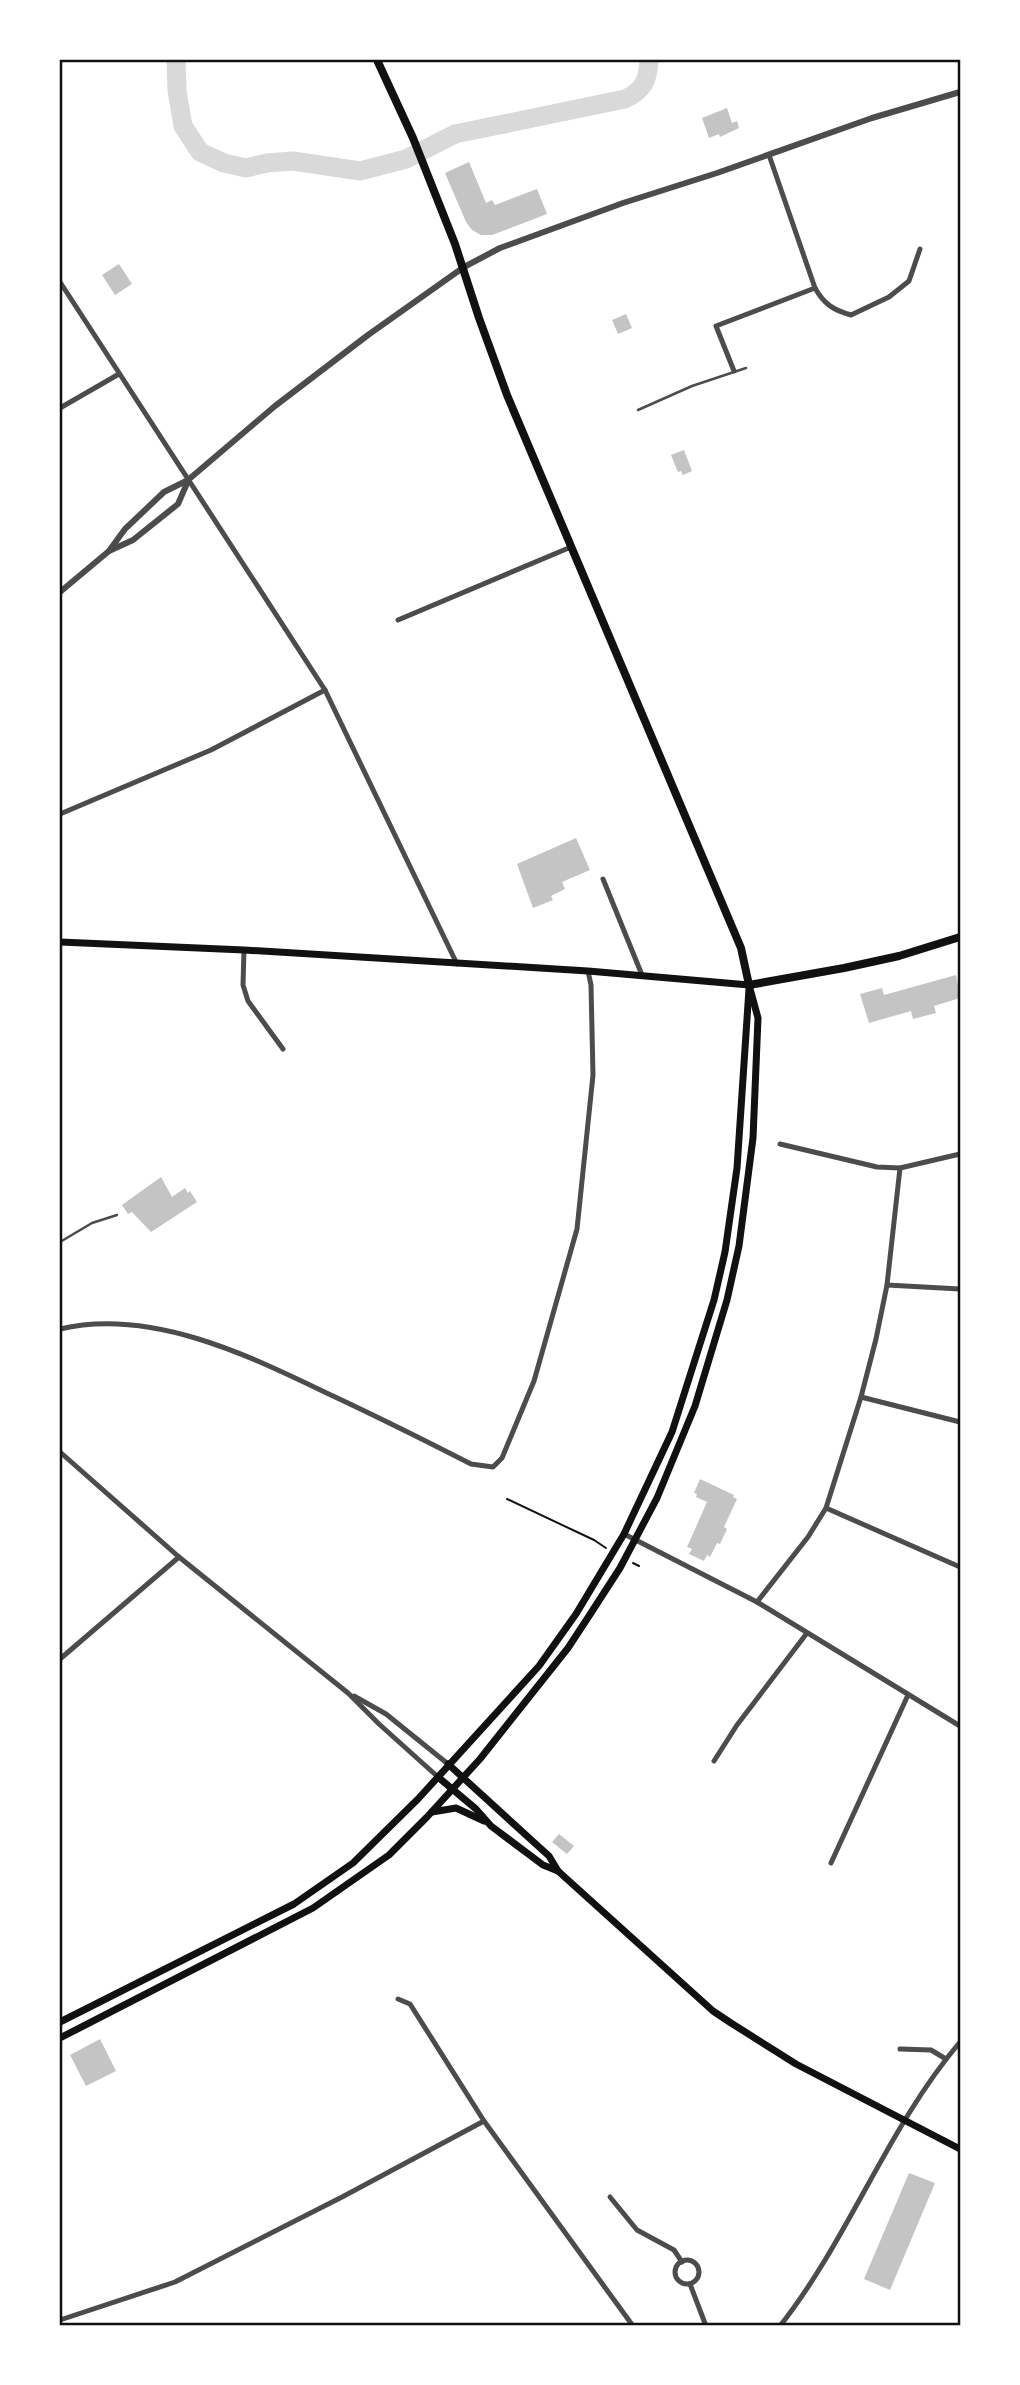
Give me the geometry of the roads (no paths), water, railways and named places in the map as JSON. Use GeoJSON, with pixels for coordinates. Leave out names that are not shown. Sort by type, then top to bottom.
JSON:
{"type":"FeatureCollection","features":[{"type":"Feature","properties":{"kind":"main road"},"geometry":{"type":"LineString","coordinates":[[60,2038],[313,1908],[389,1854],[452,1790],[517,1714],[568,1648],[625,1559],[657,1498],[695,1406],[712,1355],[739,1246],[752,1149],[758,1025],[741,948],[507,395],[464,267],[422,159],[377,60]]}},
{"type":"Feature","properties":{"kind":"main road"},"geometry":{"type":"LineString","coordinates":[[60,942],[244,950],[587,971],[749,985],[899,956],[961,937]]}},
{"type":"Feature","properties":{"kind":"main road"},"geometry":{"type":"LineString","coordinates":[[60,2022],[175,1966],[309,1895],[353,1863],[438,1777],[539,1666],[576,1614],[613,1554],[645,1493],[684,1400],[714,1300],[725,1252],[737,1168],[749,985]]}},
{"type":"Feature","properties":{"kind":"main road"},"geometry":{"type":"LineString","coordinates":[[448,1764],[549,1856],[558,1871],[713,2011],[780,2055],[961,2149]]}},
{"type":"Feature","properties":{"kind":"main road"},"geometry":{"type":"LineString","coordinates":[[438,1777],[476,1809],[491,1826]]}},
{"type":"Feature","properties":{"kind":"main road"},"geometry":{"type":"LineString","coordinates":[[432,1812],[456,1808],[472,1814],[543,1865],[558,1871]]}},
{"type":"Feature","properties":{"kind":"street"},"geometry":{"type":"LineString","coordinates":[[60,592],[109,551],[125,529],[164,492],[188,480],[275,405],[464,267],[500,248],[558,226],[872,118],[961,92]]}},
{"type":"Feature","properties":{"kind":"street"},"geometry":{"type":"LineString","coordinates":[[769,155],[815,288],[822,302],[835,311],[851,315],[889,297],[909,281],[920,249]]}},
{"type":"Feature","properties":{"kind":"street"},"geometry":{"type":"LineString","coordinates":[[60,282],[325,690],[457,964]]}},
{"type":"Feature","properties":{"kind":"street"},"geometry":{"type":"LineString","coordinates":[[734,371],[716,326],[815,288]]}},
{"type":"Feature","properties":{"kind":"street"},"geometry":{"type":"LineString","coordinates":[[60,408],[119,373]]}},
{"type":"Feature","properties":{"kind":"street"},"geometry":{"type":"LineString","coordinates":[[109,551],[133,540],[178,504],[188,480]]}},
{"type":"Feature","properties":{"kind":"street"},"geometry":{"type":"LineString","coordinates":[[398,620],[571,547]]}},
{"type":"Feature","properties":{"kind":"street"},"geometry":{"type":"LineString","coordinates":[[60,814],[211,750],[325,690]]}},
{"type":"Feature","properties":{"kind":"street"},"geometry":{"type":"LineString","coordinates":[[603,879],[642,975]]}},
{"type":"Feature","properties":{"kind":"street"},"geometry":{"type":"LineString","coordinates":[[244,950],[243,985],[248,1001],[283,1049]]}},
{"type":"Feature","properties":{"kind":"street"},"geometry":{"type":"LineString","coordinates":[[60,1329],[108,1323],[158,1329],[211,1343],[252,1358],[471,1464],[493,1466],[502,1458],[534,1381],[577,1229],[593,1074],[591,985],[587,971]]}},
{"type":"Feature","properties":{"kind":"street"},"geometry":{"type":"LineString","coordinates":[[780,1144],[877,1167],[900,1168],[961,1154]]}},
{"type":"Feature","properties":{"kind":"street"},"geometry":{"type":"LineString","coordinates":[[757,1602],[826,1508],[861,1397],[887,1285],[900,1168]]}},
{"type":"Feature","properties":{"kind":"street"},"geometry":{"type":"LineString","coordinates":[[887,1285],[961,1289]]}},
{"type":"Feature","properties":{"kind":"street"},"geometry":{"type":"LineString","coordinates":[[861,1397],[961,1422]]}},
{"type":"Feature","properties":{"kind":"street"},"geometry":{"type":"LineString","coordinates":[[60,1452],[179,1557],[348,1693],[438,1777]]}},
{"type":"Feature","properties":{"kind":"street"},"geometry":{"type":"LineString","coordinates":[[826,1508],[961,1567]]}},
{"type":"Feature","properties":{"kind":"street"},"geometry":{"type":"LineString","coordinates":[[624,1534],[757,1602],[961,1726]]}},
{"type":"Feature","properties":{"kind":"street"},"geometry":{"type":"LineString","coordinates":[[60,1659],[179,1557]]}},
{"type":"Feature","properties":{"kind":"street"},"geometry":{"type":"LineString","coordinates":[[714,1761],[737,1725],[807,1633]]}},
{"type":"Feature","properties":{"kind":"street"},"geometry":{"type":"LineString","coordinates":[[348,1693],[386,1714],[448,1764]]}},
{"type":"Feature","properties":{"kind":"street"},"geometry":{"type":"LineString","coordinates":[[831,1863],[908,1695]]}},
{"type":"Feature","properties":{"kind":"street"},"geometry":{"type":"LineString","coordinates":[[398,1999],[410,2004],[484,2121],[632,2326]]}},
{"type":"Feature","properties":{"kind":"street"},"geometry":{"type":"LineString","coordinates":[[780,2326],[826,2258],[904,2120],[961,2042]]}},
{"type":"Feature","properties":{"kind":"street"},"geometry":{"type":"LineString","coordinates":[[900,2049],[931,2050],[946,2059]]}},
{"type":"Feature","properties":{"kind":"street"},"geometry":{"type":"LineString","coordinates":[[60,2320],[175,2282],[484,2121]]}},
{"type":"Feature","properties":{"kind":"street"},"geometry":{"type":"LineString","coordinates":[[610,2197],[636,2230],[674,2250],[682,2262]]}},
{"type":"Feature","properties":{"kind":"street"},"geometry":{"type":"LineString","coordinates":[[690,2261],[698,2267],[697,2279],[690,2284],[681,2282],[676,2276],[676,2267],[682,2262],[690,2261]]}},
{"type":"Feature","properties":{"kind":"street"},"geometry":{"type":"LineString","coordinates":[[690,2284],[706,2326]]}},
{"type":"Feature","properties":{"kind":"lane"},"geometry":{"type":"LineString","coordinates":[[638,410],[746,368]]}},
{"type":"Feature","properties":{"kind":"lane"},"geometry":{"type":"LineString","coordinates":[[60,1242],[92,1223],[117,1215]]}},
{"type":"Feature","properties":{"kind":"waterway"},"geometry":{"type":"LineString","coordinates":[[176,60],[177,91],[183,126],[200,152],[224,163],[246,168],[293,161],[360,171],[406,159],[455,134],[625,99],[644,84],[649,60]]}}]}
